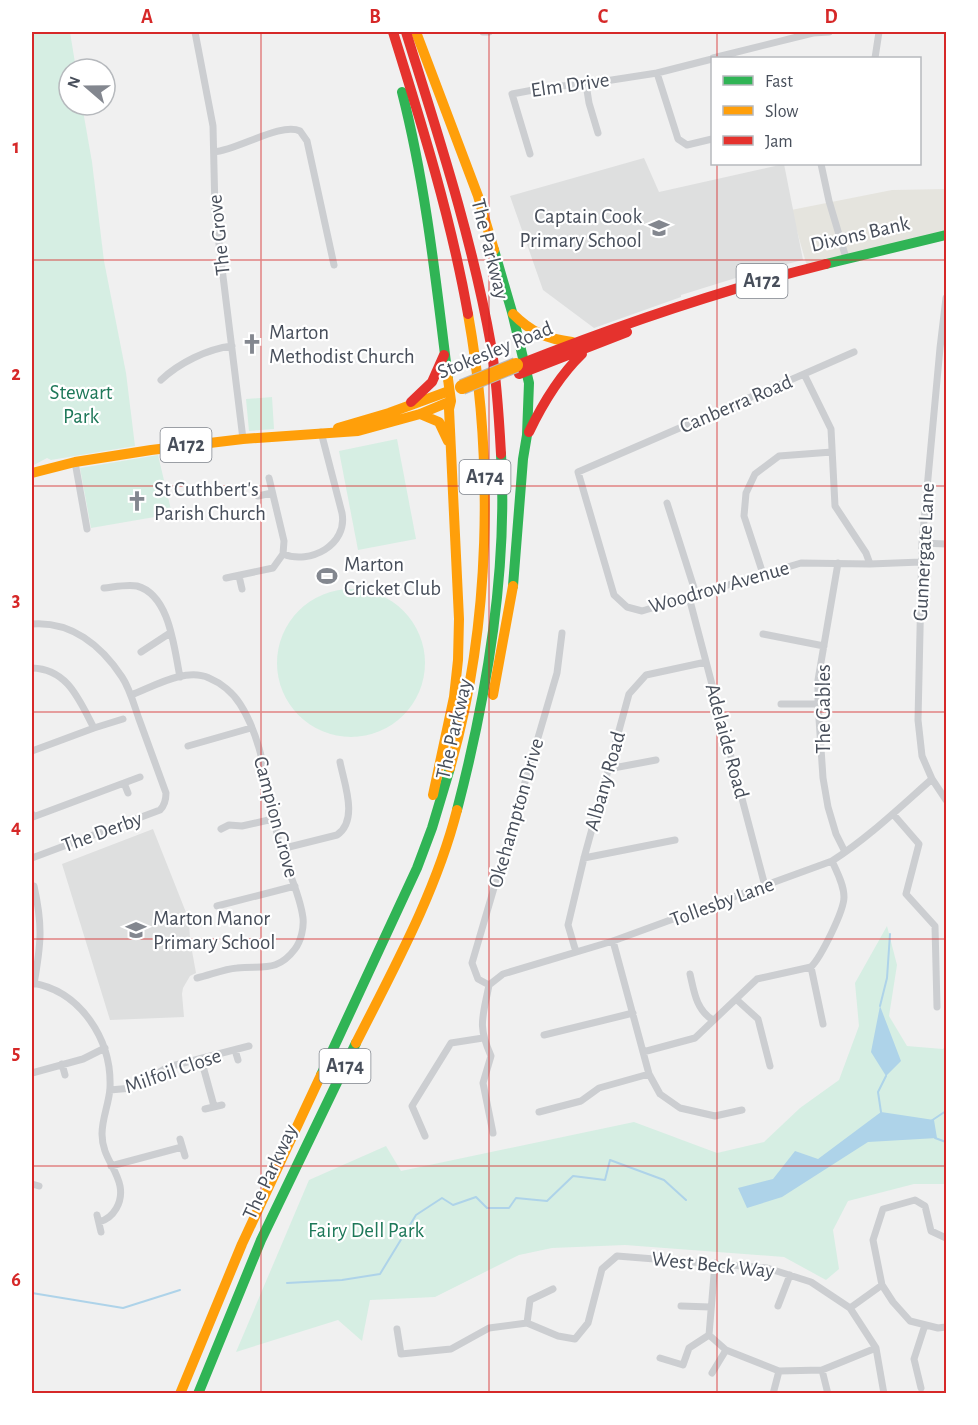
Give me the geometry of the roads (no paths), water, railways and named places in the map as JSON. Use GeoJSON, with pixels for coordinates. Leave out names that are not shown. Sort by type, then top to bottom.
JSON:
{"type":"FeatureCollection","features":[{"type":"Feature","properties":{"kind":"main road"},"geometry":{"type":"LineString","coordinates":[[386,32],[405,99],[419,167],[438,277],[444,353],[456,393],[451,449],[459,619],[454,697],[428,815],[394,920]]}},
{"type":"Feature","properties":{"kind":"main road","name":"The Parkway"},"geometry":{"type":"LineString","coordinates":[[180,1394],[259,1206],[394,920],[432,829],[448,775],[469,687],[482,585],[486,506],[478,370],[461,273],[432,160],[393,32]]}},
{"type":"Feature","properties":{"kind":"main road","name":"The Parkway"},"geometry":{"type":"LineString","coordinates":[[198,1394],[237,1296],[310,1134],[410,935],[450,834],[481,713],[491,656],[502,549],[502,462],[493,359],[465,228],[406,32]]}},
{"type":"Feature","properties":{"kind":"main road","name":"A172"},"geometry":{"type":"LineString","coordinates":[[416,32],[478,196],[512,312],[521,368],[588,348],[604,337]]}},
{"type":"Feature","properties":{"kind":"main road","name":"Dixons Bank"},"geometry":{"type":"LineString","coordinates":[[604,337],[660,318],[680,308],[774,277],[946,235]]}},
{"type":"Feature","properties":{"kind":"main road","name":"A172"},"geometry":{"type":"LineString","coordinates":[[512,312],[527,329],[537,335],[573,342]]}},
{"type":"Feature","properties":{"kind":"main road","name":"Stokesley Road"},"geometry":{"type":"LineString","coordinates":[[324,432],[456,393],[521,368],[573,342],[604,337]]}},
{"type":"Feature","properties":{"kind":"main road","name":"A174"},"geometry":{"type":"LineString","coordinates":[[527,435],[563,374],[588,348]]}},
{"type":"Feature","properties":{"kind":"main road"},"geometry":{"type":"LineString","coordinates":[[404,408],[433,382],[444,353]]}},
{"type":"Feature","properties":{"kind":"main road","name":"A174"},"geometry":{"type":"LineString","coordinates":[[450,834],[469,789],[486,727],[508,623],[515,575],[523,459],[527,435],[529,382],[521,368]]}},
{"type":"Feature","properties":{"kind":"main road","name":"Stokesley Road"},"geometry":{"type":"LineString","coordinates":[[32,473],[75,462],[151,450],[243,439],[358,431],[420,414],[456,393]]}},
{"type":"Feature","properties":{"kind":"main road"},"geometry":{"type":"LineString","coordinates":[[420,414],[439,422],[451,449]]}},
{"type":"Feature","properties":{"kind":"street","name":"The Grove"},"geometry":{"type":"LineString","coordinates":[[195,32],[213,126],[215,211],[243,439]]}},
{"type":"Feature","properties":{"kind":"street"},"geometry":{"type":"LineString","coordinates":[[483,32],[489,32]]}},
{"type":"Feature","properties":{"kind":"street","name":"Elm Drive"},"geometry":{"type":"LineString","coordinates":[[717,57],[813,33],[829,32]]}},
{"type":"Feature","properties":{"kind":"street"},"geometry":{"type":"LineString","coordinates":[[875,57],[879,32]]}},
{"type":"Feature","properties":{"kind":"street","name":"Elm Drive"},"geometry":{"type":"LineString","coordinates":[[530,154],[512,94],[657,73],[711,59]]}},
{"type":"Feature","properties":{"kind":"street"},"geometry":{"type":"LineString","coordinates":[[657,73],[678,140],[687,145],[711,139]]}},
{"type":"Feature","properties":{"kind":"street"},"geometry":{"type":"LineString","coordinates":[[586,84],[588,103],[598,133]]}},
{"type":"Feature","properties":{"kind":"street"},"geometry":{"type":"LineString","coordinates":[[214,152],[227,151],[288,128],[300,130],[308,141],[334,264]]}},
{"type":"Feature","properties":{"kind":"street"},"geometry":{"type":"LineString","coordinates":[[821,165],[846,258]]}},
{"type":"Feature","properties":{"kind":"street","name":"Gunnergate Lane"},"geometry":{"type":"LineString","coordinates":[[946,298],[922,543],[918,738],[922,756],[932,779],[946,800]]}},
{"type":"Feature","properties":{"kind":"street"},"geometry":{"type":"LineString","coordinates":[[161,380],[168,373],[198,356],[232,346]]}},
{"type":"Feature","properties":{"kind":"street"},"geometry":{"type":"LineString","coordinates":[[804,374],[854,352]]}},
{"type":"Feature","properties":{"kind":"street","name":"Canberra Road"},"geometry":{"type":"LineString","coordinates":[[578,472],[804,374],[831,429],[835,506],[866,553],[870,564]]}},
{"type":"Feature","properties":{"kind":"street"},"geometry":{"type":"LineString","coordinates":[[283,554],[300,558],[322,551],[332,546],[341,532],[342,513],[324,432]]}},
{"type":"Feature","properties":{"kind":"street"},"geometry":{"type":"LineString","coordinates":[[763,574],[744,516],[746,493],[755,474],[779,456],[832,452]]}},
{"type":"Feature","properties":{"kind":"street"},"geometry":{"type":"LineString","coordinates":[[75,462],[87,529]]}},
{"type":"Feature","properties":{"kind":"street","name":"Woodrow Avenue"},"geometry":{"type":"LineString","coordinates":[[578,472],[614,595],[627,607],[642,611],[801,563],[921,562]]}},
{"type":"Feature","properties":{"kind":"street"},"geometry":{"type":"LineString","coordinates":[[226,578],[273,568],[283,554],[284,541],[269,478]]}},
{"type":"Feature","properties":{"kind":"street"},"geometry":{"type":"LineString","coordinates":[[258,496],[272,493]]}},
{"type":"Feature","properties":{"kind":"street","name":"Adelaide Road"},"geometry":{"type":"LineString","coordinates":[[667,503],[693,596],[706,662],[765,886]]}},
{"type":"Feature","properties":{"kind":"street"},"geometry":{"type":"LineString","coordinates":[[922,543],[946,544]]}},
{"type":"Feature","properties":{"kind":"street","name":"The Gables"},"geometry":{"type":"LineString","coordinates":[[838,563],[818,680],[818,704],[823,778],[828,807],[836,834],[845,852]]}},
{"type":"Feature","properties":{"kind":"street"},"geometry":{"type":"LineString","coordinates":[[239,576],[242,590]]}},
{"type":"Feature","properties":{"kind":"street"},"geometry":{"type":"LineString","coordinates":[[104,588],[129,585],[146,590],[157,598],[170,633],[180,677]]}},
{"type":"Feature","properties":{"kind":"street"},"geometry":{"type":"LineString","coordinates":[[32,624],[44,623],[61,627],[87,638],[123,677],[131,695]]}},
{"type":"Feature","properties":{"kind":"street"},"geometry":{"type":"LineString","coordinates":[[141,652],[170,633]]}},
{"type":"Feature","properties":{"kind":"street","name":"Okehampton Drive"},"geometry":{"type":"LineString","coordinates":[[489,985],[478,979],[472,963],[557,673],[562,633]]}},
{"type":"Feature","properties":{"kind":"street"},"geometry":{"type":"LineString","coordinates":[[763,634],[824,646]]}},
{"type":"Feature","properties":{"kind":"street","name":"Albany Road"},"geometry":{"type":"LineString","coordinates":[[576,952],[568,925],[629,694],[646,675],[706,662]]}},
{"type":"Feature","properties":{"kind":"street"},"geometry":{"type":"LineString","coordinates":[[32,668],[47,670],[64,679],[71,686],[94,728]]}},
{"type":"Feature","properties":{"kind":"street","name":"Campion Grove"},"geometry":{"type":"LineString","coordinates":[[131,695],[180,677],[197,674],[219,683],[241,704],[263,761],[273,819],[295,886],[303,925],[296,947],[287,958],[280,963],[261,969],[237,968],[197,978]]}},
{"type":"Feature","properties":{"kind":"street","name":"The Derby"},"geometry":{"type":"LineString","coordinates":[[32,858],[160,810],[164,806],[166,792],[131,695]]}},
{"type":"Feature","properties":{"kind":"street"},"geometry":{"type":"LineString","coordinates":[[781,704],[818,704]]}},
{"type":"Feature","properties":{"kind":"street"},"geometry":{"type":"LineString","coordinates":[[32,751],[123,719]]}},
{"type":"Feature","properties":{"kind":"street"},"geometry":{"type":"LineString","coordinates":[[188,746],[251,728]]}},
{"type":"Feature","properties":{"kind":"street"},"geometry":{"type":"LineString","coordinates":[[609,769],[656,760]]}},
{"type":"Feature","properties":{"kind":"street"},"geometry":{"type":"LineString","coordinates":[[281,849],[337,834],[343,830],[348,817],[348,803],[340,762]]}},
{"type":"Feature","properties":{"kind":"street"},"geometry":{"type":"LineString","coordinates":[[32,816],[140,777]]}},
{"type":"Feature","properties":{"kind":"street","name":"Tollesby Lane"},"geometry":{"type":"LineString","coordinates":[[489,985],[503,974],[613,941],[832,861],[893,814],[932,779]]}},
{"type":"Feature","properties":{"kind":"street"},"geometry":{"type":"LineString","coordinates":[[124,783],[128,793]]}},
{"type":"Feature","properties":{"kind":"street"},"geometry":{"type":"LineString","coordinates":[[893,814],[919,844],[906,894],[935,926],[937,1007]]}},
{"type":"Feature","properties":{"kind":"street"},"geometry":{"type":"LineString","coordinates":[[221,830],[230,825],[242,826],[273,819]]}},
{"type":"Feature","properties":{"kind":"street"},"geometry":{"type":"LineString","coordinates":[[584,858],[675,840]]}},
{"type":"Feature","properties":{"kind":"street"},"geometry":{"type":"LineString","coordinates":[[643,1052],[695,1038],[757,979],[811,967],[817,961],[844,898],[840,879],[832,861]]}},
{"type":"Feature","properties":{"kind":"street"},"geometry":{"type":"LineString","coordinates":[[34,886],[34,900],[41,930],[33,983],[60,993],[78,1004],[105,1048],[110,1074],[110,1090],[102,1136],[104,1151],[120,1187],[119,1201],[114,1213],[98,1218],[101,1232]]}},
{"type":"Feature","properties":{"kind":"street"},"geometry":{"type":"LineString","coordinates":[[217,906],[295,886]]}},
{"type":"Feature","properties":{"kind":"street"},"geometry":{"type":"LineString","coordinates":[[613,941],[649,1074],[660,1094],[680,1108],[715,1116],[742,1110]]}},
{"type":"Feature","properties":{"kind":"street"},"geometry":{"type":"LineString","coordinates":[[811,967],[823,1024]]}},
{"type":"Feature","properties":{"kind":"street"},"geometry":{"type":"LineString","coordinates":[[690,974],[697,1004],[713,1020]]}},
{"type":"Feature","properties":{"kind":"street"},"geometry":{"type":"LineString","coordinates":[[489,985],[481,1024],[483,1038],[491,1056],[483,1083],[493,1133]]}},
{"type":"Feature","properties":{"kind":"street"},"geometry":{"type":"LineString","coordinates":[[736,999],[758,1019],[770,1066]]}},
{"type":"Feature","properties":{"kind":"street"},"geometry":{"type":"LineString","coordinates":[[544,1035],[633,1013]]}},
{"type":"Feature","properties":{"kind":"street"},"geometry":{"type":"LineString","coordinates":[[424,1136],[412,1106],[450,1043],[483,1038]]}},
{"type":"Feature","properties":{"kind":"street","name":"Milfoil Close"},"geometry":{"type":"LineString","coordinates":[[110,1090],[132,1088],[168,1068],[249,1046]]}},
{"type":"Feature","properties":{"kind":"street"},"geometry":{"type":"LineString","coordinates":[[32,1072],[82,1059],[105,1048]]}},
{"type":"Feature","properties":{"kind":"street","name":"Milfoil Close"},"geometry":{"type":"LineString","coordinates":[[235,1050],[238,1060]]}},
{"type":"Feature","properties":{"kind":"street"},"geometry":{"type":"LineString","coordinates":[[201,1059],[214,1106]]}},
{"type":"Feature","properties":{"kind":"street"},"geometry":{"type":"LineString","coordinates":[[62,1064],[65,1075]]}},
{"type":"Feature","properties":{"kind":"street"},"geometry":{"type":"LineString","coordinates":[[538,1112],[581,1101],[599,1088],[649,1074]]}},
{"type":"Feature","properties":{"kind":"street"},"geometry":{"type":"LineString","coordinates":[[206,1109],[222,1105]]}},
{"type":"Feature","properties":{"kind":"street"},"geometry":{"type":"LineString","coordinates":[[180,1139],[184,1156]]}},
{"type":"Feature","properties":{"kind":"street"},"geometry":{"type":"LineString","coordinates":[[111,1166],[182,1147]]}},
{"type":"Feature","properties":{"kind":"street"},"geometry":{"type":"LineString","coordinates":[[946,1238],[931,1231],[925,1206],[915,1200],[883,1209],[873,1240],[882,1285],[893,1302],[910,1321],[939,1328],[946,1327]]}},
{"type":"Feature","properties":{"kind":"street","name":"West Beck Way"},"geometry":{"type":"LineString","coordinates":[[527,1323],[558,1336],[575,1339],[588,1323],[602,1269],[616,1256],[767,1268],[811,1282],[850,1308],[876,1348],[884,1394]]}},
{"type":"Feature","properties":{"kind":"street"},"geometry":{"type":"LineString","coordinates":[[709,1335],[715,1263]]}},
{"type":"Feature","properties":{"kind":"street"},"geometry":{"type":"LineString","coordinates":[[778,1306],[790,1275]]}},
{"type":"Feature","properties":{"kind":"street"},"geometry":{"type":"LineString","coordinates":[[850,1308],[882,1285]]}},
{"type":"Feature","properties":{"kind":"street"},"geometry":{"type":"LineString","coordinates":[[397,1329],[401,1354],[452,1349],[489,1328],[527,1323],[530,1300],[553,1289]]}},
{"type":"Feature","properties":{"kind":"street"},"geometry":{"type":"LineString","coordinates":[[681,1306],[710,1307]]}},
{"type":"Feature","properties":{"kind":"street"},"geometry":{"type":"LineString","coordinates":[[921,1388],[914,1359],[925,1325]]}},
{"type":"Feature","properties":{"kind":"street"},"geometry":{"type":"LineString","coordinates":[[709,1335],[726,1350],[779,1371],[822,1370],[876,1348]]}},
{"type":"Feature","properties":{"kind":"street"},"geometry":{"type":"LineString","coordinates":[[660,1358],[683,1365],[689,1348],[709,1335]]}},
{"type":"Feature","properties":{"kind":"street"},"geometry":{"type":"LineString","coordinates":[[712,1373],[726,1350]]}},
{"type":"Feature","properties":{"kind":"street"},"geometry":{"type":"LineString","coordinates":[[822,1370],[828,1394]]}},
{"type":"Feature","properties":{"kind":"street"},"geometry":{"type":"LineString","coordinates":[[773,1394],[779,1371]]}},
{"type":"Feature","properties":{"kind":"water"},"geometry":{"type":"Polygon","coordinates":[[[880,1006],[901,1061],[886,1076],[871,1052],[880,1006]]]}},
{"type":"Feature","properties":{"kind":"water"},"geometry":{"type":"Polygon","coordinates":[[[881,1112],[934,1120],[937,1138],[868,1142],[782,1197],[747,1208],[738,1188],[773,1179],[795,1151],[818,1159],[881,1112]]]}},
{"type":"Feature","properties":{"kind":"waterway"},"geometry":{"type":"LineString","coordinates":[[880,1006],[887,978],[890,934]]}},
{"type":"Feature","properties":{"kind":"waterway"},"geometry":{"type":"LineString","coordinates":[[881,1112],[878,1092],[886,1076]]}},
{"type":"Feature","properties":{"kind":"waterway"},"geometry":{"type":"LineString","coordinates":[[931,1121],[946,1111]]}},
{"type":"Feature","properties":{"kind":"waterway"},"geometry":{"type":"LineString","coordinates":[[935,1138],[946,1142]]}},
{"type":"Feature","properties":{"kind":"waterway"},"geometry":{"type":"LineString","coordinates":[[287,1283],[342,1280],[380,1274],[416,1215],[442,1198],[453,1205],[476,1197],[487,1208],[509,1208],[516,1198],[547,1201],[573,1176],[605,1180],[610,1160],[664,1180],[686,1200]]}},
{"type":"Feature","properties":{"kind":"waterway"},"geometry":{"type":"LineString","coordinates":[[32,1293],[123,1308],[180,1290]]}},
{"type":"Feature","properties":{"kind":"place","name":"Captain Cook Primary School"},"geometry":{"type":"Point","coordinates":[659,228]}},
{"type":"Feature","properties":{"kind":"place","name":"Marton Methodist Church"},"geometry":{"type":"Point","coordinates":[252,344]}},
{"type":"Feature","properties":{"kind":"place","name":"St Cuthbert's Parish Church"},"geometry":{"type":"Point","coordinates":[137,501]}},
{"type":"Feature","properties":{"kind":"place","name":"Marton Cricket Club"},"geometry":{"type":"Point","coordinates":[327,576]}},
{"type":"Feature","properties":{"kind":"place","name":"Marton Manor Primary School"},"geometry":{"type":"Point","coordinates":[136,930]}},
{"type":"Feature","properties":{"kind":"park label","name":"Stewart Park"},"geometry":{"type":"Point","coordinates":[81,404]}},
{"type":"Feature","properties":{"kind":"park label","name":"Fairy Dell Park"},"geometry":{"type":"Point","coordinates":[366,1230]}}]}
